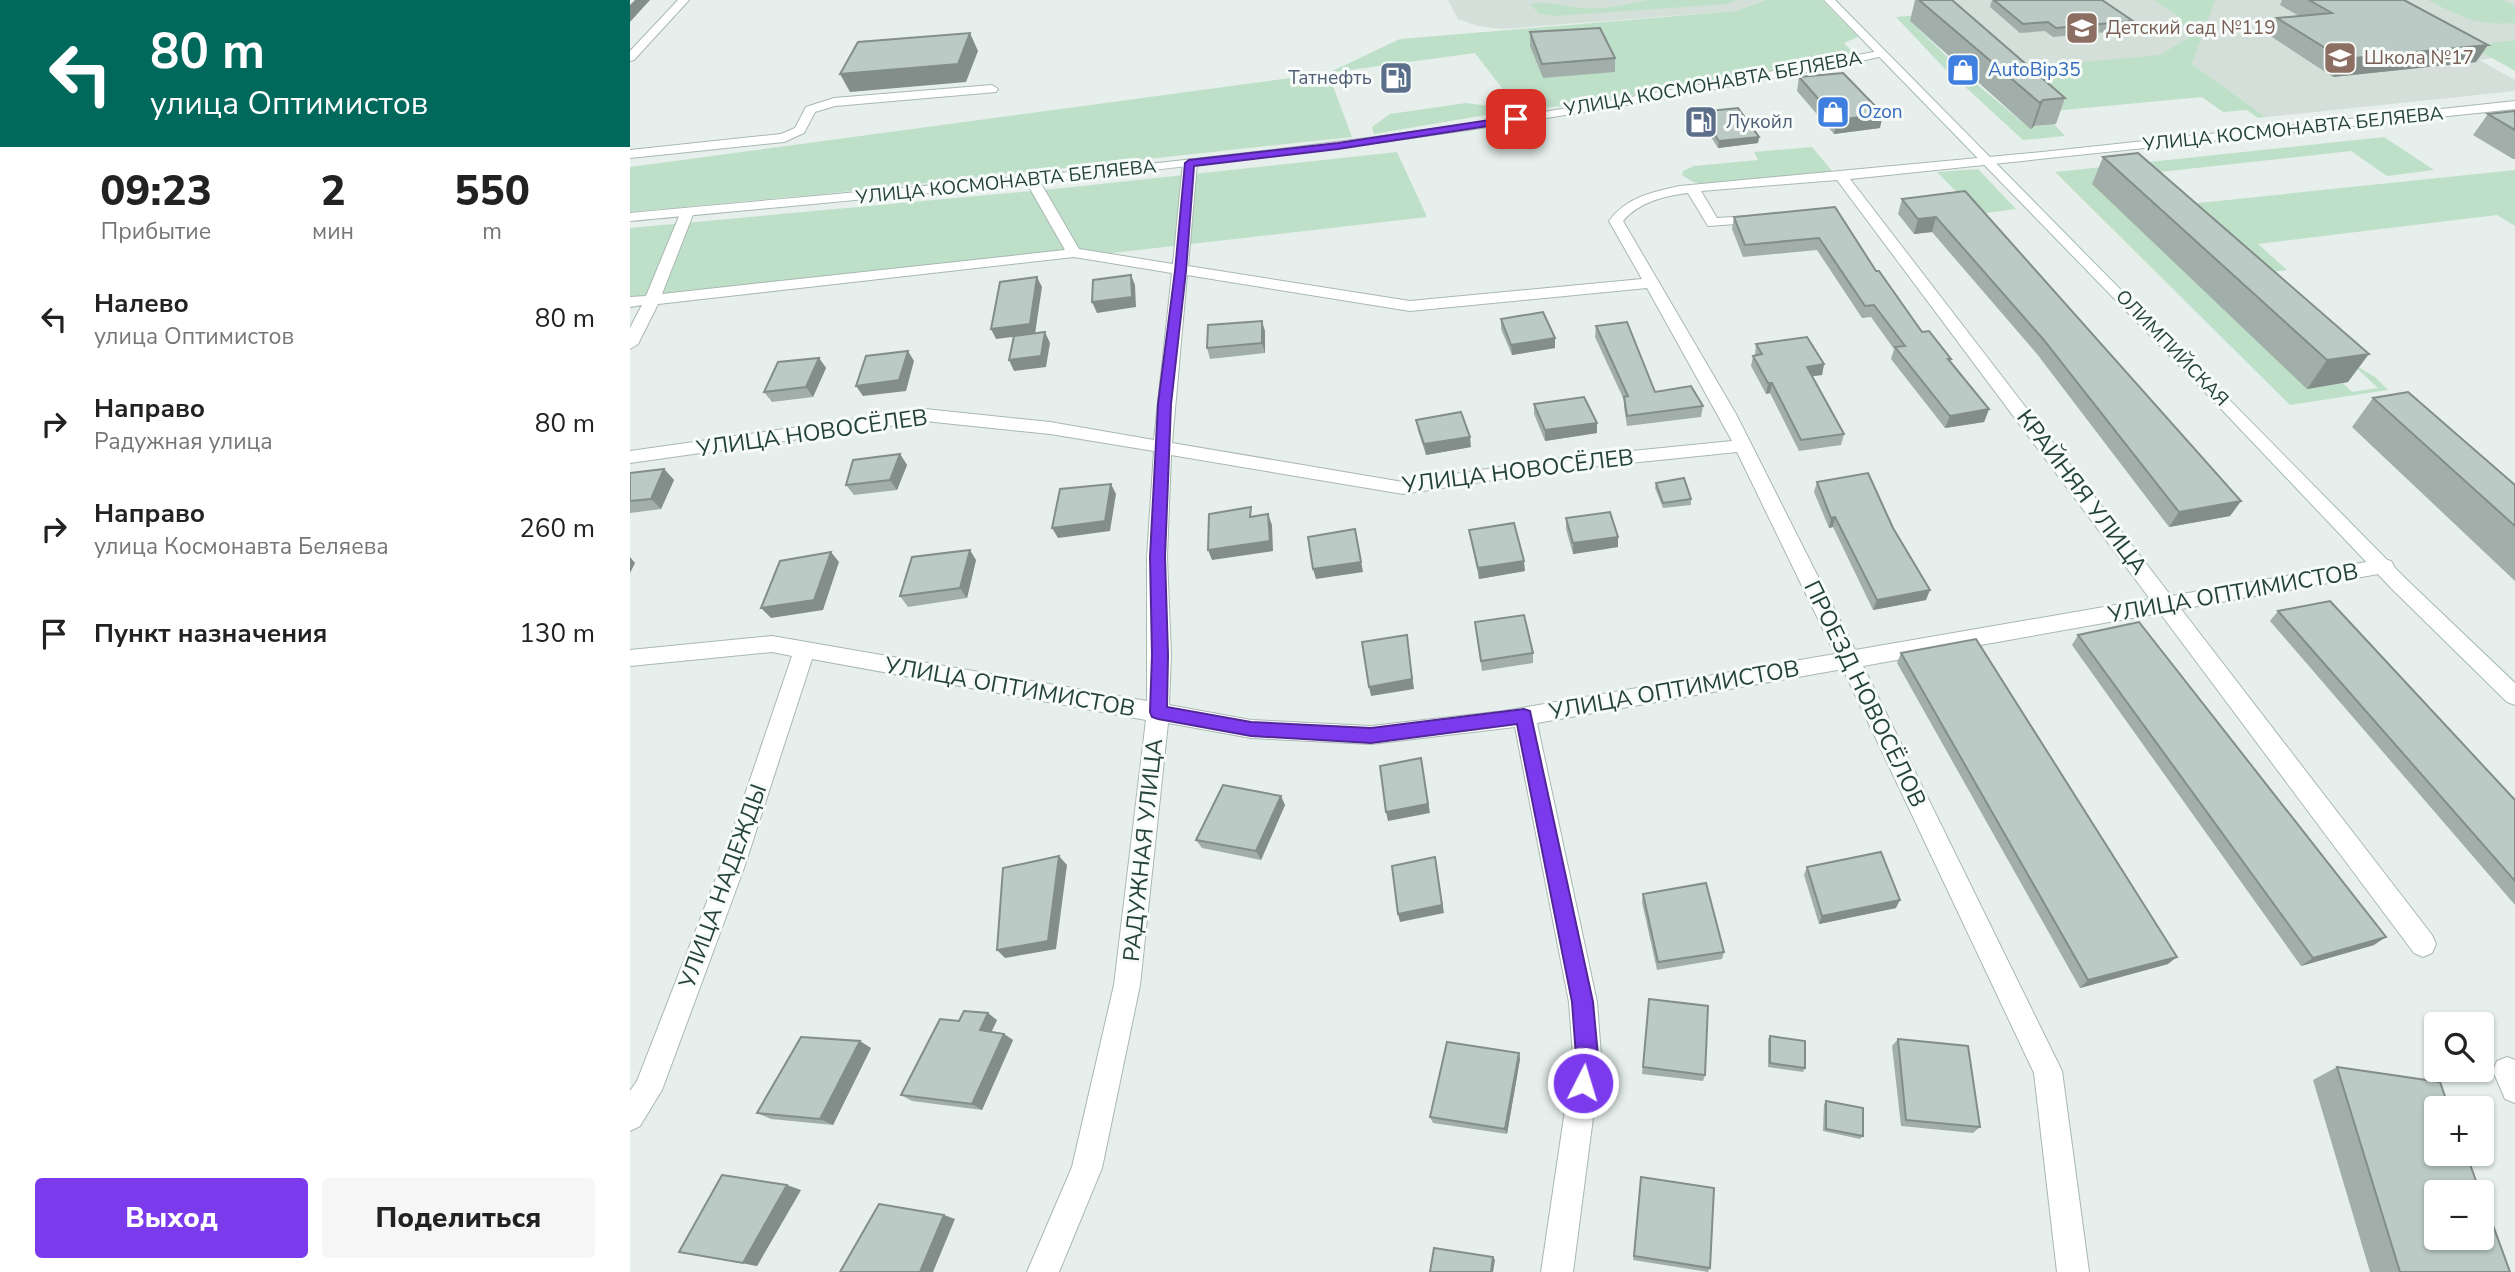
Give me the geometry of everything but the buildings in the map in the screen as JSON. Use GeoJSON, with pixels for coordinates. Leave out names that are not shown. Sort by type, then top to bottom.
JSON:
{"type":"FeatureCollection","features":[{"type":"Feature","properties":{"kind":"street"},"geometry":{"type":"LineString","coordinates":[[630,58],[684,0]]}},
{"type":"Feature","properties":{"kind":"street","name":"ОЛИМПИЙСКАЯ"},"geometry":{"type":"LineString","coordinates":[[1829,0],[1879,54],[2042,214],[2384,566],[2515,696]]}},
{"type":"Feature","properties":{"kind":"street"},"geometry":{"type":"LineString","coordinates":[[630,41],[647,39]]}},
{"type":"Feature","properties":{"kind":"street","name":"УЛИЦА КОСМОНАВТА БЕЛЯЕВА"},"geometry":{"type":"LineString","coordinates":[[630,217],[1032,180],[1338,146],[1603,106],[1879,54]]}},
{"type":"Feature","properties":{"kind":"street"},"geometry":{"type":"LineString","coordinates":[[630,154],[784,138],[800,130],[810,110],[834,102],[992,89]]}},
{"type":"Feature","properties":{"kind":"street","name":"УЛИЦА КОСМОНАВТА БЕЛЯЕВА"},"geometry":{"type":"LineString","coordinates":[[1692,188],[1840,176],[2515,105]]}},
{"type":"Feature","properties":{"kind":"street","name":"РАДУЖНАЯ УЛИЦА"},"geometry":{"type":"LineString","coordinates":[[1043,1272],[1087,1168],[1128,985],[1158,712],[1160,655],[1157,557],[1165,404],[1181,271],[1189,163]]}},
{"type":"Feature","properties":{"kind":"street","name":"КРАЙНЯЯ УЛИЦА"},"geometry":{"type":"LineString","coordinates":[[1840,176],[2423,944]]}},
{"type":"Feature","properties":{"kind":"street"},"geometry":{"type":"LineString","coordinates":[[1032,180],[1074,253]]}},
{"type":"Feature","properties":{"kind":"street"},"geometry":{"type":"LineString","coordinates":[[1692,188],[1713,223],[1778,216]]}},
{"type":"Feature","properties":{"kind":"street","name":"ПРОЕЗД НОВОСЁЛОВ"},"geometry":{"type":"LineString","coordinates":[[1692,188],[1637,201],[1622,210],[1616,221],[1742,446],[2048,1071],[2073,1272]]}},
{"type":"Feature","properties":{"kind":"street"},"geometry":{"type":"LineString","coordinates":[[630,344],[652,300],[687,212]]}},
{"type":"Feature","properties":{"kind":"street"},"geometry":{"type":"LineString","coordinates":[[630,302],[1074,253],[1410,306],[1651,283]]}},
{"type":"Feature","properties":{"kind":"street","name":"УЛИЦА НОВОСЁЛЕВ"},"geometry":{"type":"LineString","coordinates":[[630,457],[925,415],[1050,428],[1403,488],[1552,466],[1742,446]]}},
{"type":"Feature","properties":{"kind":"street","name":"УЛИЦА ОПТИМИСТОВ"},"geometry":{"type":"LineString","coordinates":[[630,658],[772,644],[1251,729],[1371,735],[1524,716],[2384,566]]}},
{"type":"Feature","properties":{"kind":"street","name":"УЛИЦА НАДЕЖДЫ"},"geometry":{"type":"LineString","coordinates":[[630,1116],[648,1090],[727,881],[804,651]]}},
{"type":"Feature","properties":{"kind":"street"},"geometry":{"type":"LineString","coordinates":[[1524,716],[1583,1002],[1587,1056],[1557,1272]]}},
{"type":"Feature","properties":{"kind":"shaded area"},"geometry":{"type":"Polygon","coordinates":[[[1448,0],[1766,0],[1736,11],[1502,29],[1478,26],[1458,19],[1448,0]]]}},
{"type":"Feature","properties":{"kind":"shaded area","name":"Детский сад №119"},"geometry":{"type":"Polygon","coordinates":[[[1948,0],[2154,0],[2180,18],[2188,38],[2160,56],[2025,67],[1948,0]]]}},
{"type":"Feature","properties":{"kind":"shaded area","name":"Школа №17"},"geometry":{"type":"Polygon","coordinates":[[[2214,0],[2515,0],[2515,40],[2471,45],[2493,58],[2479,60],[2515,80],[2515,91],[2266,117],[2192,64],[2214,0]]]}},
{"type":"Feature","properties":{"kind":"green space"},"geometry":{"type":"Polygon","coordinates":[[[1647,0],[1739,0],[1726,4],[1556,16],[1539,14],[1530,4],[1549,3],[1597,8],[1647,0]]]}},
{"type":"Feature","properties":{"kind":"green space"},"geometry":{"type":"Polygon","coordinates":[[[1766,0],[1822,0],[1858,37],[1844,43],[1854,53],[1683,87],[1588,103],[1536,108],[1518,109],[1475,53],[1328,73],[1400,39],[1736,11],[1766,0]]]}},
{"type":"Feature","properties":{"kind":"green space"},"geometry":{"type":"Polygon","coordinates":[[[2154,0],[2215,0],[2192,64],[2266,117],[2258,118],[2247,110],[2223,112],[2202,97],[2042,112],[2025,67],[2160,55],[2188,38],[2180,18],[2154,0]]]}},
{"type":"Feature","properties":{"kind":"green space"},"geometry":{"type":"Polygon","coordinates":[[[2428,0],[2503,0],[2515,6],[2515,23],[2479,22],[2428,0]]]}},
{"type":"Feature","properties":{"kind":"green space"},"geometry":{"type":"Polygon","coordinates":[[[1945,13],[1911,22],[1959,68],[1946,70],[1896,17],[1945,13]]]}},
{"type":"Feature","properties":{"kind":"green space"},"geometry":{"type":"Polygon","coordinates":[[[2515,40],[2515,71],[2469,45],[2515,40]]]}},
{"type":"Feature","properties":{"kind":"green space"},"geometry":{"type":"Polygon","coordinates":[[[1961,71],[2028,127],[2054,124],[2065,136],[2023,140],[1949,72],[1961,71]]]}},
{"type":"Feature","properties":{"kind":"green space"},"geometry":{"type":"Polygon","coordinates":[[[1328,73],[1352,137],[630,212],[630,167],[1328,73]]]}},
{"type":"Feature","properties":{"kind":"green space"},"geometry":{"type":"Polygon","coordinates":[[[1466,103],[1497,107],[1503,112],[1374,134],[1372,127],[1390,114],[1466,103]]]}},
{"type":"Feature","properties":{"kind":"green space"},"geometry":{"type":"Polygon","coordinates":[[[2384,137],[2434,170],[2387,176],[2351,151],[2114,177],[2307,388],[2343,383],[2352,392],[2378,388],[2350,362],[2375,377],[2388,390],[2290,405],[2055,172],[2384,137]]]}},
{"type":"Feature","properties":{"kind":"green space"},"geometry":{"type":"Polygon","coordinates":[[[1812,147],[1832,171],[1703,184],[1693,182],[1682,175],[1683,171],[1694,166],[1758,160],[1754,152],[1812,147]]]}},
{"type":"Feature","properties":{"kind":"green space"},"geometry":{"type":"Polygon","coordinates":[[[1397,152],[1427,217],[630,308],[630,228],[1064,188],[1397,152]]]}},
{"type":"Feature","properties":{"kind":"green space"},"geometry":{"type":"Polygon","coordinates":[[[1978,169],[2016,209],[1978,214],[1937,172],[1978,169]]]}},
{"type":"Feature","properties":{"kind":"green space"},"geometry":{"type":"Polygon","coordinates":[[[2515,170],[2515,226],[2497,215],[2258,244],[2287,270],[2257,274],[2179,205],[2515,170]]]}},
{"type":"Feature","properties":{"kind":"place","name":"Детский сад №119"},"geometry":{"type":"Point","coordinates":[2082,28]}},
{"type":"Feature","properties":{"kind":"place","name":"Школа №17"},"geometry":{"type":"Point","coordinates":[2340,58]}},
{"type":"Feature","properties":{"kind":"place","name":"AutoBip35"},"geometry":{"type":"Point","coordinates":[1963,70]}},
{"type":"Feature","properties":{"kind":"place","name":"Татнефть"},"geometry":{"type":"Point","coordinates":[1396,78]}},
{"type":"Feature","properties":{"kind":"place","name":"Ozon"},"geometry":{"type":"Point","coordinates":[1833,112]}},
{"type":"Feature","properties":{"kind":"place","name":"Лукойл"},"geometry":{"type":"Point","coordinates":[1701,122]}},
{"type":"Feature","properties":{"kind":"route"},"geometry":{"type":"LineString","coordinates":[[1516,119],[1338,146],[1189,163],[1181,271],[1165,404],[1157,557],[1160,655],[1158,712],[1251,729],[1371,735],[1524,716],[1583,1002],[1587,1056],[1583,1083]]}}]}
